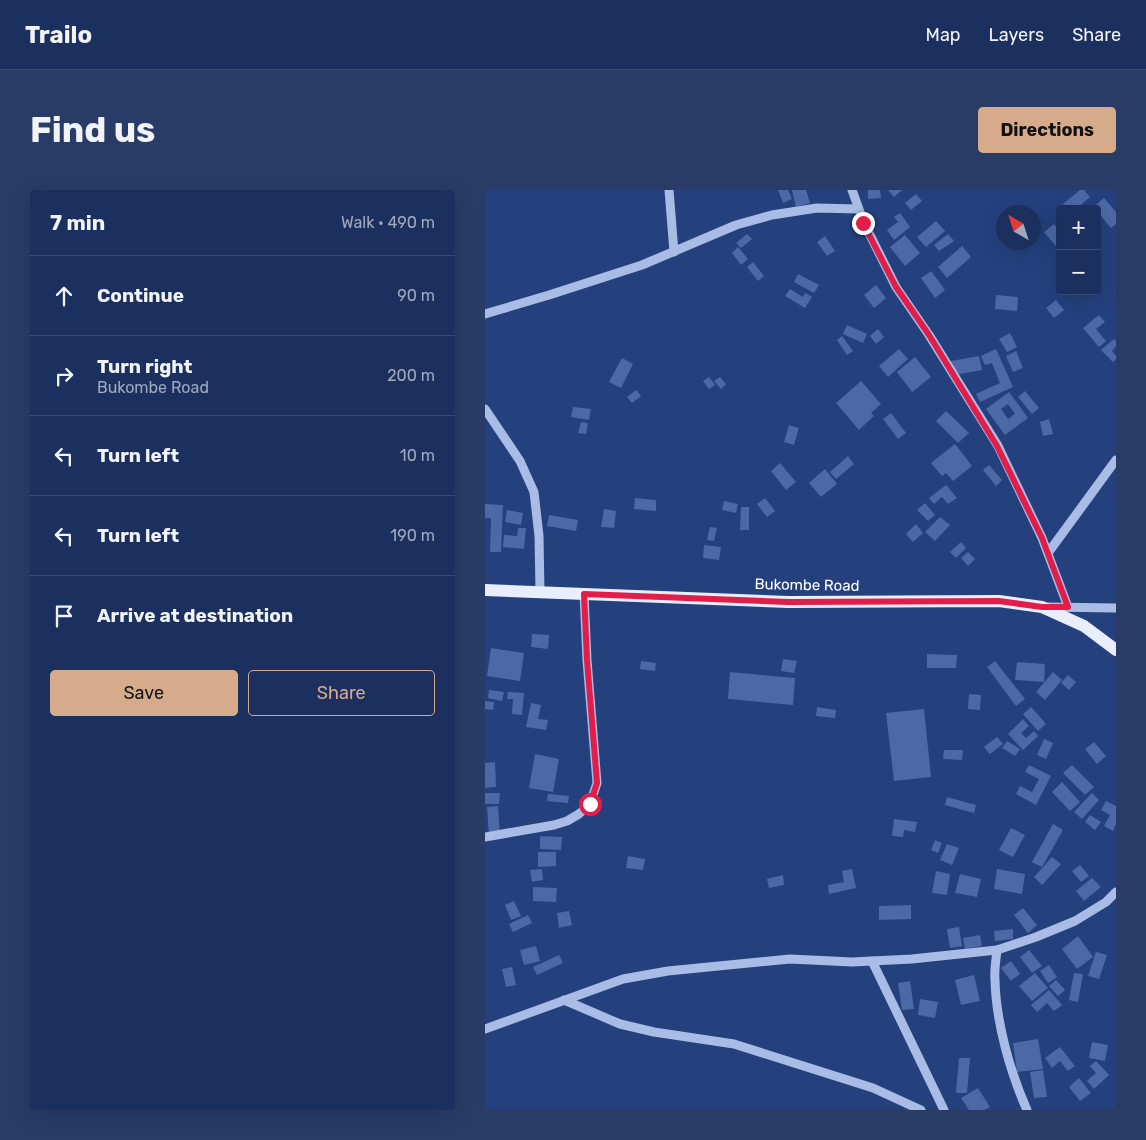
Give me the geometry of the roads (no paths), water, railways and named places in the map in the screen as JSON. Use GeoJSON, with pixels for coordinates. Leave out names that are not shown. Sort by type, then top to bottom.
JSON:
{"type":"FeatureCollection","features":[{"type":"Feature","properties":{"kind":"main road","name":"Bukombe Road"},"geometry":{"type":"LineString","coordinates":[[485,590],[788,602],[999,601],[1042,607],[1084,626],[1116,650]]}},
{"type":"Feature","properties":{"kind":"street"},"geometry":{"type":"LineString","coordinates":[[669,190],[674,252]]}},
{"type":"Feature","properties":{"kind":"street"},"geometry":{"type":"LineString","coordinates":[[852,190],[863,223],[896,287],[929,335],[997,446],[1048,553],[1068,607]]}},
{"type":"Feature","properties":{"kind":"street"},"geometry":{"type":"LineString","coordinates":[[485,314],[549,296],[642,265],[736,226],[772,215],[817,208],[858,209]]}},
{"type":"Feature","properties":{"kind":"street"},"geometry":{"type":"LineString","coordinates":[[485,408],[519,461],[534,492],[539,536],[540,592]]}},
{"type":"Feature","properties":{"kind":"street"},"geometry":{"type":"LineString","coordinates":[[1048,553],[1116,460]]}},
{"type":"Feature","properties":{"kind":"street"},"geometry":{"type":"LineString","coordinates":[[485,837],[567,821],[579,814],[590,804],[597,783],[587,660],[584,594]]}},
{"type":"Feature","properties":{"kind":"street"},"geometry":{"type":"LineString","coordinates":[[1042,607],[1116,608]]}},
{"type":"Feature","properties":{"kind":"street"},"geometry":{"type":"LineString","coordinates":[[485,1029],[623,979],[668,971],[790,959],[852,962],[913,960],[997,950],[1075,921],[1106,902],[1116,892]]}},
{"type":"Feature","properties":{"kind":"street"},"geometry":{"type":"LineString","coordinates":[[997,950],[995,980],[1001,1031],[1019,1094],[1027,1110]]}},
{"type":"Feature","properties":{"kind":"street"},"geometry":{"type":"LineString","coordinates":[[872,961],[944,1110]]}},
{"type":"Feature","properties":{"kind":"street"},"geometry":{"type":"LineString","coordinates":[[564,1000],[619,1024],[654,1032],[734,1044],[873,1088],[921,1110]]}}]}
